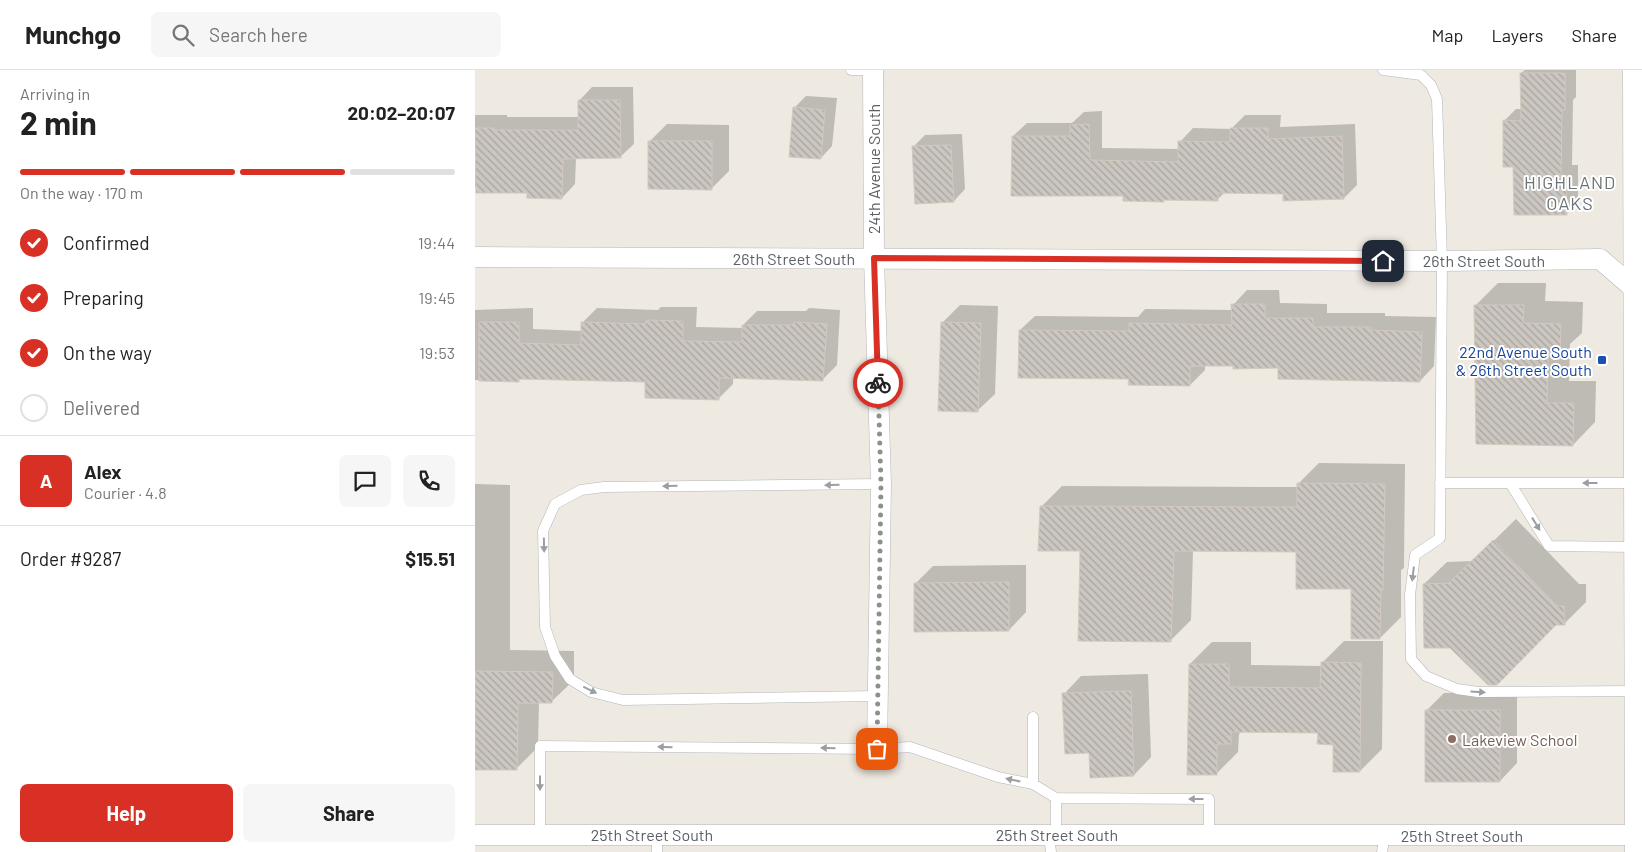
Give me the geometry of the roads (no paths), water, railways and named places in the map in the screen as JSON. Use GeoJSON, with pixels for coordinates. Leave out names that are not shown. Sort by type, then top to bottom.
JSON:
{"type":"FeatureCollection","features":[{"type":"Feature","properties":{"kind":"main road"},"geometry":{"type":"LineString","coordinates":[[1637,70],[1640,291],[1639,844]]}},
{"type":"Feature","properties":{"kind":"street","name":"24th Avenue South"},"geometry":{"type":"LineString","coordinates":[[873,70],[874,258],[881,484],[877,749]]}},
{"type":"Feature","properties":{"kind":"street","name":"26th Street South"},"geometry":{"type":"LineString","coordinates":[[475,257],[1442,261],[1600,259],[1640,291]]}},
{"type":"Feature","properties":{"kind":"street","name":"25th Street South"},"geometry":{"type":"LineString","coordinates":[[478,840],[540,834],[657,843],[1052,840],[1209,834],[1383,843],[1639,844]]}},
{"type":"Feature","properties":{"kind":"lane"},"geometry":{"type":"LineString","coordinates":[[851,70],[873,70]]}},
{"type":"Feature","properties":{"kind":"lane"},"geometry":{"type":"LineString","coordinates":[[1383,70],[1421,75],[1431,85],[1437,99],[1442,261],[1440,538],[1415,555],[1410,595],[1411,659],[1426,676],[1457,689],[1478,692],[1639,691]]}},
{"type":"Feature","properties":{"kind":"lane"},"geometry":{"type":"LineString","coordinates":[[1441,483],[1639,484]]}},
{"type":"Feature","properties":{"kind":"lane"},"geometry":{"type":"LineString","coordinates":[[1509,483],[1549,546],[1639,547]]}},
{"type":"Feature","properties":{"kind":"lane"},"geometry":{"type":"LineString","coordinates":[[877,696],[623,700],[591,692],[571,679],[555,656],[545,627],[543,531],[555,504],[581,490],[603,487],[881,484]]}},
{"type":"Feature","properties":{"kind":"lane"},"geometry":{"type":"LineString","coordinates":[[1033,717],[1033,784]]}},
{"type":"Feature","properties":{"kind":"lane"},"geometry":{"type":"LineString","coordinates":[[540,834],[540,746],[877,749],[911,747],[998,776],[1033,784],[1056,798],[1209,799],[1209,834]]}},
{"type":"Feature","properties":{"kind":"lane"},"geometry":{"type":"LineString","coordinates":[[1052,840],[1056,798]]}},
{"type":"Feature","properties":{"kind":"place","name":"22nd Avenue South & 26th Street South"},"geometry":{"type":"Point","coordinates":[1602,360]}},
{"type":"Feature","properties":{"kind":"place","name":"Lakeview School"},"geometry":{"type":"Point","coordinates":[1452,739]}},
{"type":"Feature","properties":{"kind":"district","name":"HIGHLAND OAKS"},"geometry":{"type":"Point","coordinates":[1570,192]}}]}
